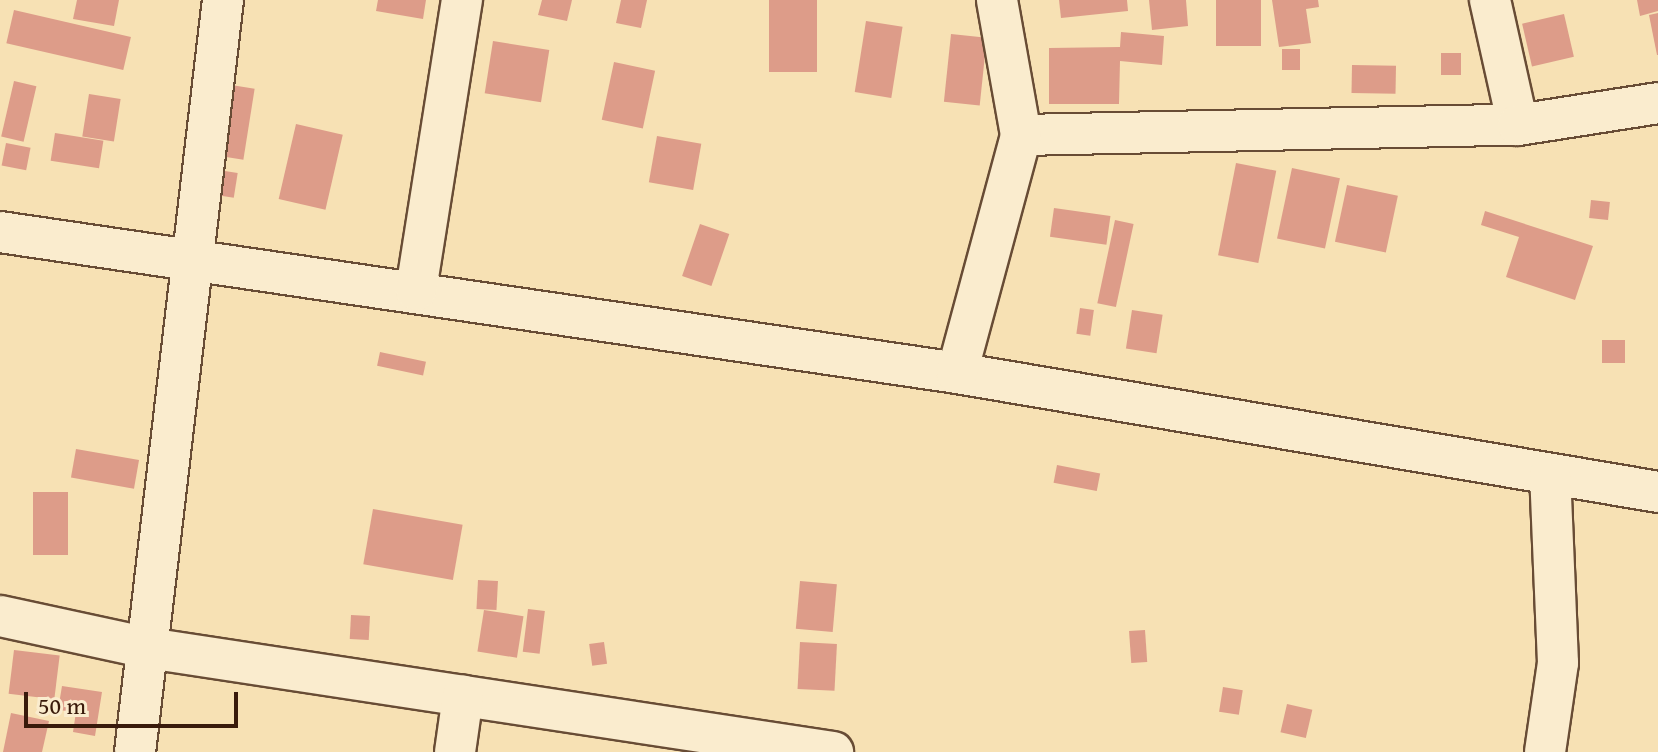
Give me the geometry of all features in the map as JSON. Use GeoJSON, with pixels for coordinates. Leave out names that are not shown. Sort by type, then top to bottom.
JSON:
{"type":"FeatureCollection","features":[{"type":"Feature","properties":{"kind":"street"},"geometry":{"type":"LineString","coordinates":[[135,752],[223,0]]}},
{"type":"Feature","properties":{"kind":"street"},"geometry":{"type":"LineString","coordinates":[[416,290],[462,0]]}},
{"type":"Feature","properties":{"kind":"street"},"geometry":{"type":"LineString","coordinates":[[957,373],[1021,135],[997,0]]}},
{"type":"Feature","properties":{"kind":"street"},"geometry":{"type":"LineString","coordinates":[[1490,0],[1518,125]]}},
{"type":"Feature","properties":{"kind":"street"},"geometry":{"type":"LineString","coordinates":[[1021,135],[1518,125],[1658,103]]}},
{"type":"Feature","properties":{"kind":"street"},"geometry":{"type":"LineString","coordinates":[[0,232],[195,257],[957,373],[1658,492]]}},
{"type":"Feature","properties":{"kind":"street"},"geometry":{"type":"LineString","coordinates":[[1545,752],[1558,663],[1550,474]]}},
{"type":"Feature","properties":{"kind":"street"},"geometry":{"type":"LineString","coordinates":[[0,616],[148,648],[833,752]]}},
{"type":"Feature","properties":{"kind":"street"},"geometry":{"type":"LineString","coordinates":[[455,752],[463,696]]}},
{"type":"Feature","properties":{"kind":"building"},"geometry":{"type":"Polygon","coordinates":[[[77,0],[119,0],[114,26],[73,19],[77,0]]]}},
{"type":"Feature","properties":{"kind":"building"},"geometry":{"type":"Polygon","coordinates":[[[378,0],[426,0],[423,19],[376,11],[378,0]]]}},
{"type":"Feature","properties":{"kind":"building"},"geometry":{"type":"Polygon","coordinates":[[[542,0],[572,0],[567,21],[538,15],[542,0]]]}},
{"type":"Feature","properties":{"kind":"building"},"geometry":{"type":"Polygon","coordinates":[[[621,0],[647,0],[641,28],[616,23],[621,0]]]}},
{"type":"Feature","properties":{"kind":"building"},"geometry":{"type":"Polygon","coordinates":[[[769,0],[817,0],[817,72],[769,72],[769,0]]]}},
{"type":"Feature","properties":{"kind":"building"},"geometry":{"type":"Polygon","coordinates":[[[1059,0],[1127,0],[1128,11],[1061,18],[1059,0]]]}},
{"type":"Feature","properties":{"kind":"building"},"geometry":{"type":"Polygon","coordinates":[[[1149,0],[1186,0],[1188,26],[1152,30],[1149,0]]]}},
{"type":"Feature","properties":{"kind":"building"},"geometry":{"type":"Polygon","coordinates":[[[1216,0],[1261,0],[1261,46],[1216,46],[1216,0]]]}},
{"type":"Feature","properties":{"kind":"building"},"geometry":{"type":"Polygon","coordinates":[[[1272,0],[1318,0],[1319,7],[1306,9],[1311,43],[1279,47],[1272,0]]]}},
{"type":"Feature","properties":{"kind":"building"},"geometry":{"type":"Polygon","coordinates":[[[1637,0],[1658,0],[1658,11],[1640,16],[1637,0]]]}},
{"type":"Feature","properties":{"kind":"building"},"geometry":{"type":"Polygon","coordinates":[[[14,10],[131,37],[123,70],[6,43],[14,10]]]}},
{"type":"Feature","properties":{"kind":"building"},"geometry":{"type":"Polygon","coordinates":[[[1658,13],[1658,55],[1657,55],[1649,15],[1658,13]]]}},
{"type":"Feature","properties":{"kind":"building"},"geometry":{"type":"Polygon","coordinates":[[[1564,14],[1574,57],[1532,67],[1522,24],[1564,14]]]}},
{"type":"Feature","properties":{"kind":"building"},"geometry":{"type":"Polygon","coordinates":[[[866,21],[903,27],[891,98],[855,92],[866,21]]]}},
{"type":"Feature","properties":{"kind":"building"},"geometry":{"type":"Polygon","coordinates":[[[1121,32],[1164,36],[1162,65],[1120,61],[1119,104],[1049,104],[1049,48],[1120,47],[1121,32]]]}},
{"type":"Feature","properties":{"kind":"building"},"geometry":{"type":"Polygon","coordinates":[[[951,34],[987,38],[980,105],[944,102],[951,34]]]}},
{"type":"Feature","properties":{"kind":"building"},"geometry":{"type":"Polygon","coordinates":[[[493,41],[549,50],[541,102],[485,93],[493,41]]]}},
{"type":"Feature","properties":{"kind":"building"},"geometry":{"type":"Polygon","coordinates":[[[1282,49],[1300,49],[1300,70],[1282,70],[1282,49]]]}},
{"type":"Feature","properties":{"kind":"building"},"geometry":{"type":"Polygon","coordinates":[[[1441,53],[1461,53],[1461,75],[1441,75],[1441,53]]]}},
{"type":"Feature","properties":{"kind":"building"},"geometry":{"type":"Polygon","coordinates":[[[614,62],[655,71],[643,128],[602,120],[614,62]]]}},
{"type":"Feature","properties":{"kind":"building"},"geometry":{"type":"Polygon","coordinates":[[[1352,65],[1396,66],[1396,94],[1352,93],[1352,65]]]}},
{"type":"Feature","properties":{"kind":"building"},"geometry":{"type":"Polygon","coordinates":[[[14,81],[36,86],[24,142],[1,137],[14,81]]]}},
{"type":"Feature","properties":{"kind":"building"},"geometry":{"type":"Polygon","coordinates":[[[225,84],[255,89],[243,160],[214,155],[225,84]]]}},
{"type":"Feature","properties":{"kind":"building"},"geometry":{"type":"Polygon","coordinates":[[[89,94],[121,99],[114,141],[82,136],[89,94]]]}},
{"type":"Feature","properties":{"kind":"building"},"geometry":{"type":"Polygon","coordinates":[[[296,124],[343,135],[325,210],[279,199],[296,124]]]}},
{"type":"Feature","properties":{"kind":"building"},"geometry":{"type":"Polygon","coordinates":[[[55,133],[103,141],[99,168],[51,161],[55,133]]]}},
{"type":"Feature","properties":{"kind":"building"},"geometry":{"type":"Polygon","coordinates":[[[657,136],[701,144],[693,190],[649,182],[657,136]]]}},
{"type":"Feature","properties":{"kind":"building"},"geometry":{"type":"Polygon","coordinates":[[[6,143],[31,148],[26,170],[2,166],[6,143]]]}},
{"type":"Feature","properties":{"kind":"building"},"geometry":{"type":"Polygon","coordinates":[[[1236,163],[1276,171],[1258,263],[1218,255],[1236,163]]]}},
{"type":"Feature","properties":{"kind":"building"},"geometry":{"type":"Polygon","coordinates":[[[1292,168],[1340,178],[1325,249],[1277,238],[1292,168]]]}},
{"type":"Feature","properties":{"kind":"building"},"geometry":{"type":"Polygon","coordinates":[[[212,169],[238,173],[234,198],[208,194],[212,169]]]}},
{"type":"Feature","properties":{"kind":"building"},"geometry":{"type":"Polygon","coordinates":[[[1347,185],[1398,196],[1386,253],[1335,242],[1347,185]]]}},
{"type":"Feature","properties":{"kind":"building"},"geometry":{"type":"Polygon","coordinates":[[[1591,200],[1610,202],[1608,220],[1589,218],[1591,200]]]}},
{"type":"Feature","properties":{"kind":"building"},"geometry":{"type":"Polygon","coordinates":[[[1054,208],[1110,216],[1106,245],[1050,237],[1054,208]]]}},
{"type":"Feature","properties":{"kind":"building"},"geometry":{"type":"Polygon","coordinates":[[[1485,211],[1593,246],[1575,300],[1506,277],[1519,237],[1481,225],[1485,211]]]}},
{"type":"Feature","properties":{"kind":"building"},"geometry":{"type":"Polygon","coordinates":[[[1115,220],[1134,224],[1116,307],[1097,303],[1115,220]]]}},
{"type":"Feature","properties":{"kind":"building"},"geometry":{"type":"Polygon","coordinates":[[[700,224],[729,234],[711,286],[682,276],[700,224]]]}},
{"type":"Feature","properties":{"kind":"building"},"geometry":{"type":"Polygon","coordinates":[[[1080,308],[1094,310],[1090,336],[1076,334],[1080,308]]]}},
{"type":"Feature","properties":{"kind":"building"},"geometry":{"type":"Polygon","coordinates":[[[1132,310],[1163,315],[1157,353],[1126,349],[1132,310]]]}},
{"type":"Feature","properties":{"kind":"building"},"geometry":{"type":"Polygon","coordinates":[[[1602,340],[1625,340],[1625,363],[1602,363],[1602,340]]]}},
{"type":"Feature","properties":{"kind":"building"},"geometry":{"type":"Polygon","coordinates":[[[380,352],[426,362],[423,375],[377,366],[380,352]]]}},
{"type":"Feature","properties":{"kind":"building"},"geometry":{"type":"Polygon","coordinates":[[[76,449],[139,460],[134,489],[71,478],[76,449]]]}},
{"type":"Feature","properties":{"kind":"building"},"geometry":{"type":"Polygon","coordinates":[[[1057,465],[1100,473],[1097,491],[1054,483],[1057,465]]]}},
{"type":"Feature","properties":{"kind":"building"},"geometry":{"type":"Polygon","coordinates":[[[33,492],[68,492],[68,555],[33,555],[33,492]]]}},
{"type":"Feature","properties":{"kind":"building"},"geometry":{"type":"Polygon","coordinates":[[[373,509],[463,525],[453,580],[363,564],[373,509]]]}},
{"type":"Feature","properties":{"kind":"building"},"geometry":{"type":"Polygon","coordinates":[[[478,580],[498,581],[496,610],[476,609],[478,580]]]}},
{"type":"Feature","properties":{"kind":"building"},"geometry":{"type":"Polygon","coordinates":[[[800,581],[837,584],[833,632],[796,629],[800,581]]]}},
{"type":"Feature","properties":{"kind":"building"},"geometry":{"type":"Polygon","coordinates":[[[528,609],[545,611],[540,654],[523,652],[528,609]]]}},
{"type":"Feature","properties":{"kind":"building"},"geometry":{"type":"Polygon","coordinates":[[[484,610],[524,616],[517,658],[477,651],[484,610]]]}},
{"type":"Feature","properties":{"kind":"building"},"geometry":{"type":"Polygon","coordinates":[[[351,615],[370,616],[369,640],[350,639],[351,615]]]}},
{"type":"Feature","properties":{"kind":"building"},"geometry":{"type":"Polygon","coordinates":[[[1145,630],[1147,662],[1131,663],[1129,631],[1145,630]]]}},
{"type":"Feature","properties":{"kind":"building"},"geometry":{"type":"Polygon","coordinates":[[[604,642],[607,664],[592,666],[589,644],[604,642]]]}},
{"type":"Feature","properties":{"kind":"building"},"geometry":{"type":"Polygon","coordinates":[[[800,642],[837,644],[834,691],[798,689],[800,642]]]}},
{"type":"Feature","properties":{"kind":"building"},"geometry":{"type":"Polygon","coordinates":[[[14,650],[60,656],[54,699],[9,694],[14,650]]]}},
{"type":"Feature","properties":{"kind":"building"},"geometry":{"type":"Polygon","coordinates":[[[62,686],[102,692],[95,736],[73,732],[76,712],[58,710],[62,686]]]}},
{"type":"Feature","properties":{"kind":"building"},"geometry":{"type":"Polygon","coordinates":[[[1223,687],[1243,690],[1239,715],[1219,712],[1223,687]]]}},
{"type":"Feature","properties":{"kind":"building"},"geometry":{"type":"Polygon","coordinates":[[[1287,704],[1312,710],[1306,738],[1280,732],[1287,704]]]}},
{"type":"Feature","properties":{"kind":"building"},"geometry":{"type":"Polygon","coordinates":[[[11,713],[49,721],[42,752],[3,752],[11,713]]]}}]}
